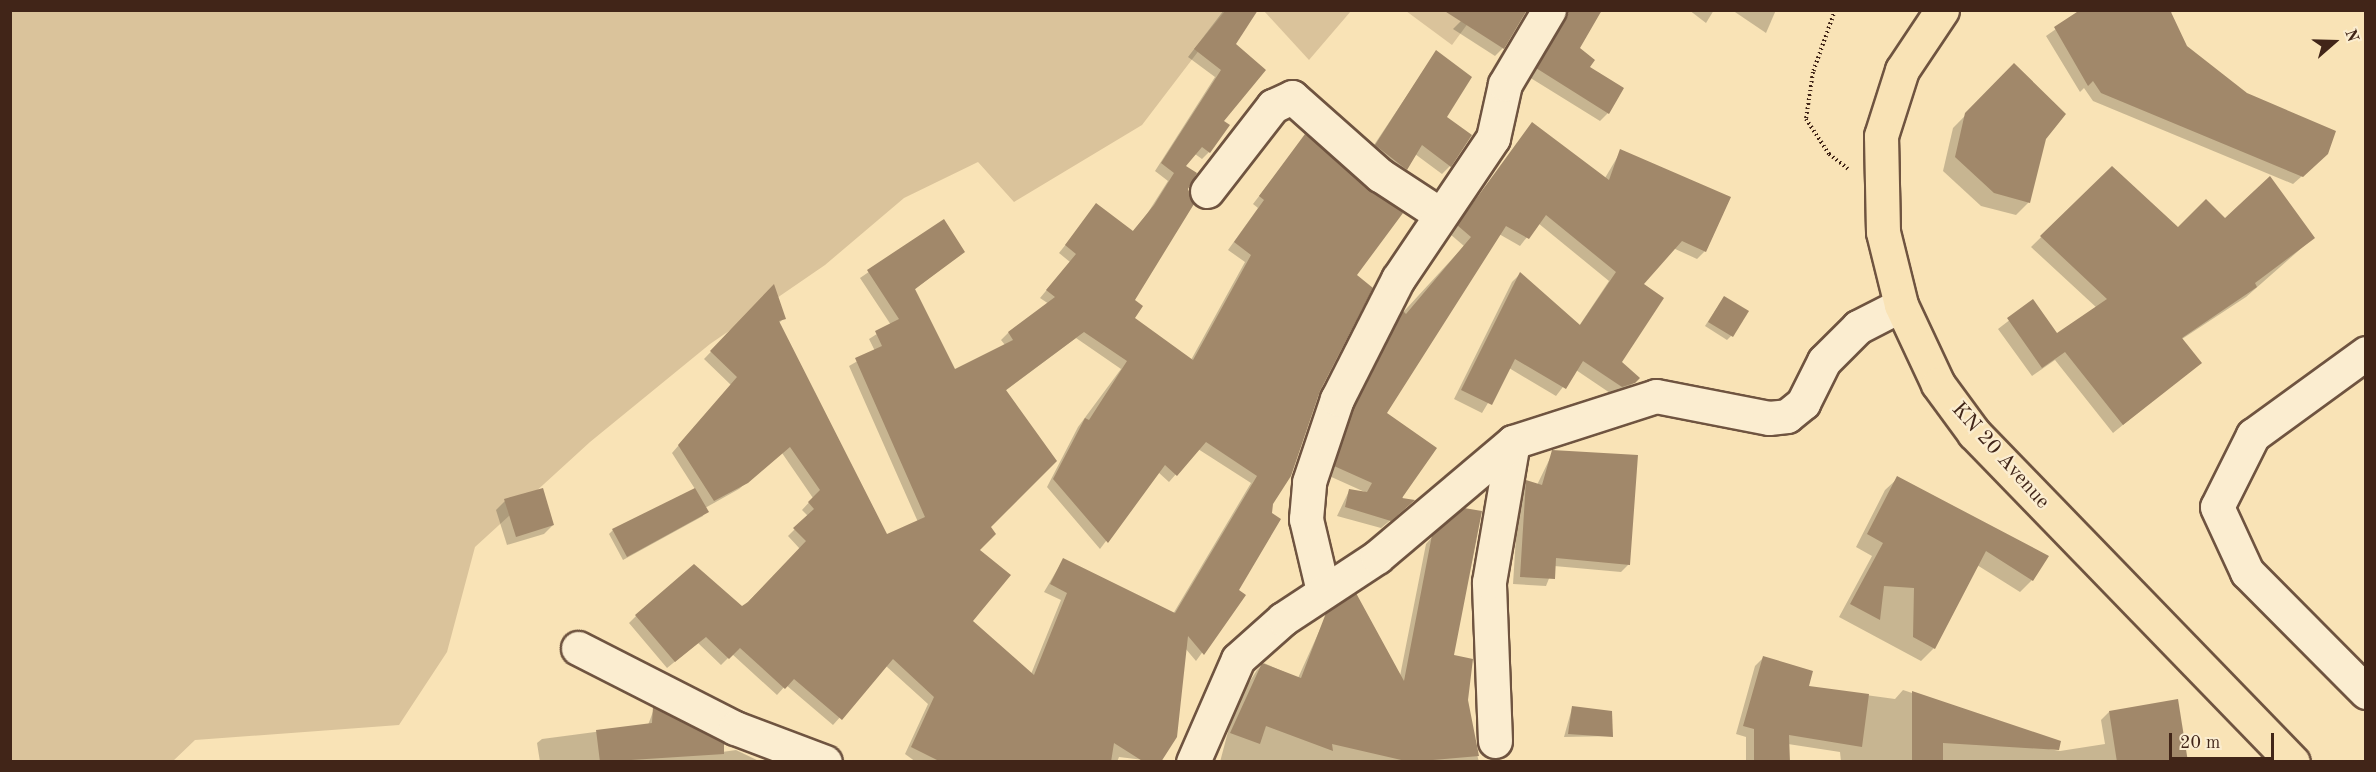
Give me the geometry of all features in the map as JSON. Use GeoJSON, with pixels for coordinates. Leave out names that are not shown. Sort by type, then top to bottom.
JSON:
{"type":"FeatureCollection","features":[{"type":"Feature","properties":{"kind":"main road","name":"KN 20 Avenue"},"geometry":{"type":"LineString","coordinates":[[1942,10],[1902,70],[1881,136],[1879,194],[1901,305],[1938,384],[1974,433],[2293,762]]}},
{"type":"Feature","properties":{"kind":"street"},"geometry":{"type":"LineString","coordinates":[[1323,591],[1306,519],[1309,482],[1337,399],[1369,327],[1438,213],[1493,138],[1505,84],[1549,10]]}},
{"type":"Feature","properties":{"kind":"street"},"geometry":{"type":"LineString","coordinates":[[1207,191],[1273,106],[1292,97],[1380,175],[1438,213]]}},
{"type":"Feature","properties":{"kind":"street"},"geometry":{"type":"LineString","coordinates":[[1193,762],[1238,659],[1323,591],[1377,557],[1513,442],[1656,396],[1769,418],[1787,416],[1803,402],[1824,361],[1849,336],[1901,305]]}},
{"type":"Feature","properties":{"kind":"street"},"geometry":{"type":"LineString","coordinates":[[2366,353],[2253,435],[2217,507],[2247,572],[2366,692]]}},
{"type":"Feature","properties":{"kind":"street"},"geometry":{"type":"LineString","coordinates":[[1495,741],[1487,643],[1489,582],[1513,442]]}},
{"type":"Feature","properties":{"kind":"street"},"geometry":{"type":"LineString","coordinates":[[578,648],[781,754],[825,762]]}},
{"type":"Feature","properties":{"kind":"path"},"geometry":{"type":"LineString","coordinates":[[1836,10],[1813,72],[1806,119],[1829,154],[1879,194]]}},
{"type":"Feature","properties":{"kind":"shaded area"},"geometry":{"type":"Polygon","coordinates":[[[10,11],[1229,11],[1142,125],[1014,202],[978,162],[904,198],[825,265],[710,344],[590,442],[475,547],[447,652],[399,725],[195,740],[172,762],[11,761],[10,11]]]}},
{"type":"Feature","properties":{"kind":"shaded area"},"geometry":{"type":"Polygon","coordinates":[[[1264,11],[1351,11],[1309,60],[1264,11]]]}},
{"type":"Feature","properties":{"kind":"shaded area"},"geometry":{"type":"Polygon","coordinates":[[[1406,11],[1477,11],[1452,45],[1406,11]]]}},
{"type":"Feature","properties":{"kind":"building"},"geometry":{"type":"Polygon","coordinates":[[[1226,10],[1258,10],[1236,44],[1266,70],[1224,121],[1230,125],[1210,153],[1202,147],[1186,166],[1197,173],[1188,189],[1194,204],[1135,300],[1143,306],[1135,318],[1193,360],[1251,255],[1234,242],[1264,200],[1259,196],[1305,134],[1403,213],[1357,275],[1373,288],[1320,391],[1291,476],[1273,504],[1272,513],[1281,519],[1239,590],[1246,595],[1204,655],[1188,636],[1177,737],[1161,762],[1144,762],[1114,743],[1111,762],[941,762],[911,747],[934,697],[893,659],[842,720],[794,679],[785,689],[740,648],[729,659],[706,637],[675,662],[635,615],[694,564],[742,606],[748,602],[806,541],[793,528],[814,509],[808,502],[820,490],[790,447],[748,483],[714,501],[678,445],[737,377],[710,351],[774,284],[786,319],[779,321],[887,534],[925,517],[855,358],[882,346],[875,331],[899,319],[867,270],[944,219],[965,252],[915,289],[955,369],[1013,340],[1008,332],[1055,297],[1046,290],[1076,254],[1065,245],[1096,203],[1133,231],[1154,205],[1174,173],[1161,163],[1221,70],[1194,49],[1226,10]],[[1084,332],[1006,390],[1057,461],[991,527],[996,534],[980,550],[1011,575],[973,621],[1034,675],[1067,593],[1050,584],[1063,558],[1175,613],[1257,476],[1206,442],[1177,476],[1165,465],[1108,543],[1053,479],[1085,418],[1089,420],[1127,361],[1084,332]]]}},
{"type":"Feature","properties":{"kind":"building"},"geometry":{"type":"Polygon","coordinates":[[[1443,10],[1527,10],[1504,49],[1443,10]]]}},
{"type":"Feature","properties":{"kind":"building"},"geometry":{"type":"Polygon","coordinates":[[[1568,10],[1602,10],[1580,48],[1595,60],[1590,67],[1624,88],[1609,114],[1536,68],[1568,10]]]}},
{"type":"Feature","properties":{"kind":"building"},"geometry":{"type":"Polygon","coordinates":[[[2080,10],[2170,10],[2187,46],[2247,93],[2336,131],[2328,154],[2303,177],[2101,93],[2093,81],[2088,86],[2054,27],[2080,10]]]}},
{"type":"Feature","properties":{"kind":"building"},"geometry":{"type":"Polygon","coordinates":[[[1436,50],[1472,77],[1447,117],[1472,135],[1451,167],[1422,145],[1407,170],[1375,145],[1436,50]]]}},
{"type":"Feature","properties":{"kind":"building"},"geometry":{"type":"Polygon","coordinates":[[[2014,63],[2066,114],[2046,139],[2030,203],[1994,193],[1955,157],[1965,113],[2014,63]]]}},
{"type":"Feature","properties":{"kind":"building"},"geometry":{"type":"Polygon","coordinates":[[[1532,122],[1609,180],[1620,149],[1731,197],[1706,252],[1682,241],[1644,284],[1664,298],[1622,362],[1640,378],[1635,383],[1622,387],[1583,361],[1566,389],[1515,359],[1492,405],[1461,390],[1520,272],[1580,325],[1616,272],[1546,215],[1529,239],[1506,226],[1387,413],[1437,448],[1402,498],[1415,500],[1391,521],[1345,507],[1349,489],[1367,492],[1372,483],[1334,466],[1354,406],[1403,311],[1406,314],[1471,237],[1457,225],[1532,122]]]}},
{"type":"Feature","properties":{"kind":"building"},"geometry":{"type":"Polygon","coordinates":[[[2112,166],[2178,227],[2206,199],[2225,218],[2270,176],[2315,238],[2255,283],[2257,287],[2182,338],[2202,363],[2123,425],[2065,352],[2042,368],[2007,318],[2033,299],[2057,333],[2107,299],[2040,236],[2112,166]]]}},
{"type":"Feature","properties":{"kind":"building"},"geometry":{"type":"Polygon","coordinates":[[[1724,296],[1749,311],[1733,337],[1708,322],[1724,296]]]}},
{"type":"Feature","properties":{"kind":"building"},"geometry":{"type":"Polygon","coordinates":[[[1552,450],[1638,455],[1630,565],[1556,558],[1555,579],[1520,577],[1526,480],[1542,485],[1552,450]]]}},
{"type":"Feature","properties":{"kind":"building"},"geometry":{"type":"Polygon","coordinates":[[[1897,476],[2049,556],[2033,581],[1986,551],[1935,649],[1913,637],[1914,588],[1884,586],[1880,620],[1850,604],[1883,543],[1867,534],[1897,476]]]}},
{"type":"Feature","properties":{"kind":"building"},"geometry":{"type":"Polygon","coordinates":[[[543,488],[554,525],[516,537],[504,499],[543,488]]]}},
{"type":"Feature","properties":{"kind":"building"},"geometry":{"type":"Polygon","coordinates":[[[695,488],[709,512],[627,557],[612,529],[695,488]]]}},
{"type":"Feature","properties":{"kind":"building"},"geometry":{"type":"Polygon","coordinates":[[[1464,508],[1482,511],[1454,655],[1473,659],[1468,700],[1479,756],[1410,762],[1332,744],[1333,751],[1266,726],[1260,744],[1230,733],[1262,663],[1301,678],[1326,613],[1356,593],[1404,681],[1432,535],[1464,508]]]}},
{"type":"Feature","properties":{"kind":"building"},"geometry":{"type":"Polygon","coordinates":[[[1763,656],[1813,671],[1809,686],[1869,694],[1862,747],[1789,735],[1790,762],[1754,762],[1754,729],[1743,726],[1763,656]]]}},
{"type":"Feature","properties":{"kind":"building"},"geometry":{"type":"Polygon","coordinates":[[[1912,691],[2061,741],[2059,750],[1943,743],[1943,762],[1912,762],[1912,691]]]}},
{"type":"Feature","properties":{"kind":"building"},"geometry":{"type":"Polygon","coordinates":[[[2178,699],[2188,762],[2117,762],[2109,711],[2178,699]]]}},
{"type":"Feature","properties":{"kind":"building"},"geometry":{"type":"Polygon","coordinates":[[[1572,706],[1612,711],[1613,737],[1568,734],[1572,706]]]}},
{"type":"Feature","properties":{"kind":"building"},"geometry":{"type":"Polygon","coordinates":[[[653,707],[724,743],[724,754],[600,762],[596,730],[652,723],[653,707]]]}}]}
